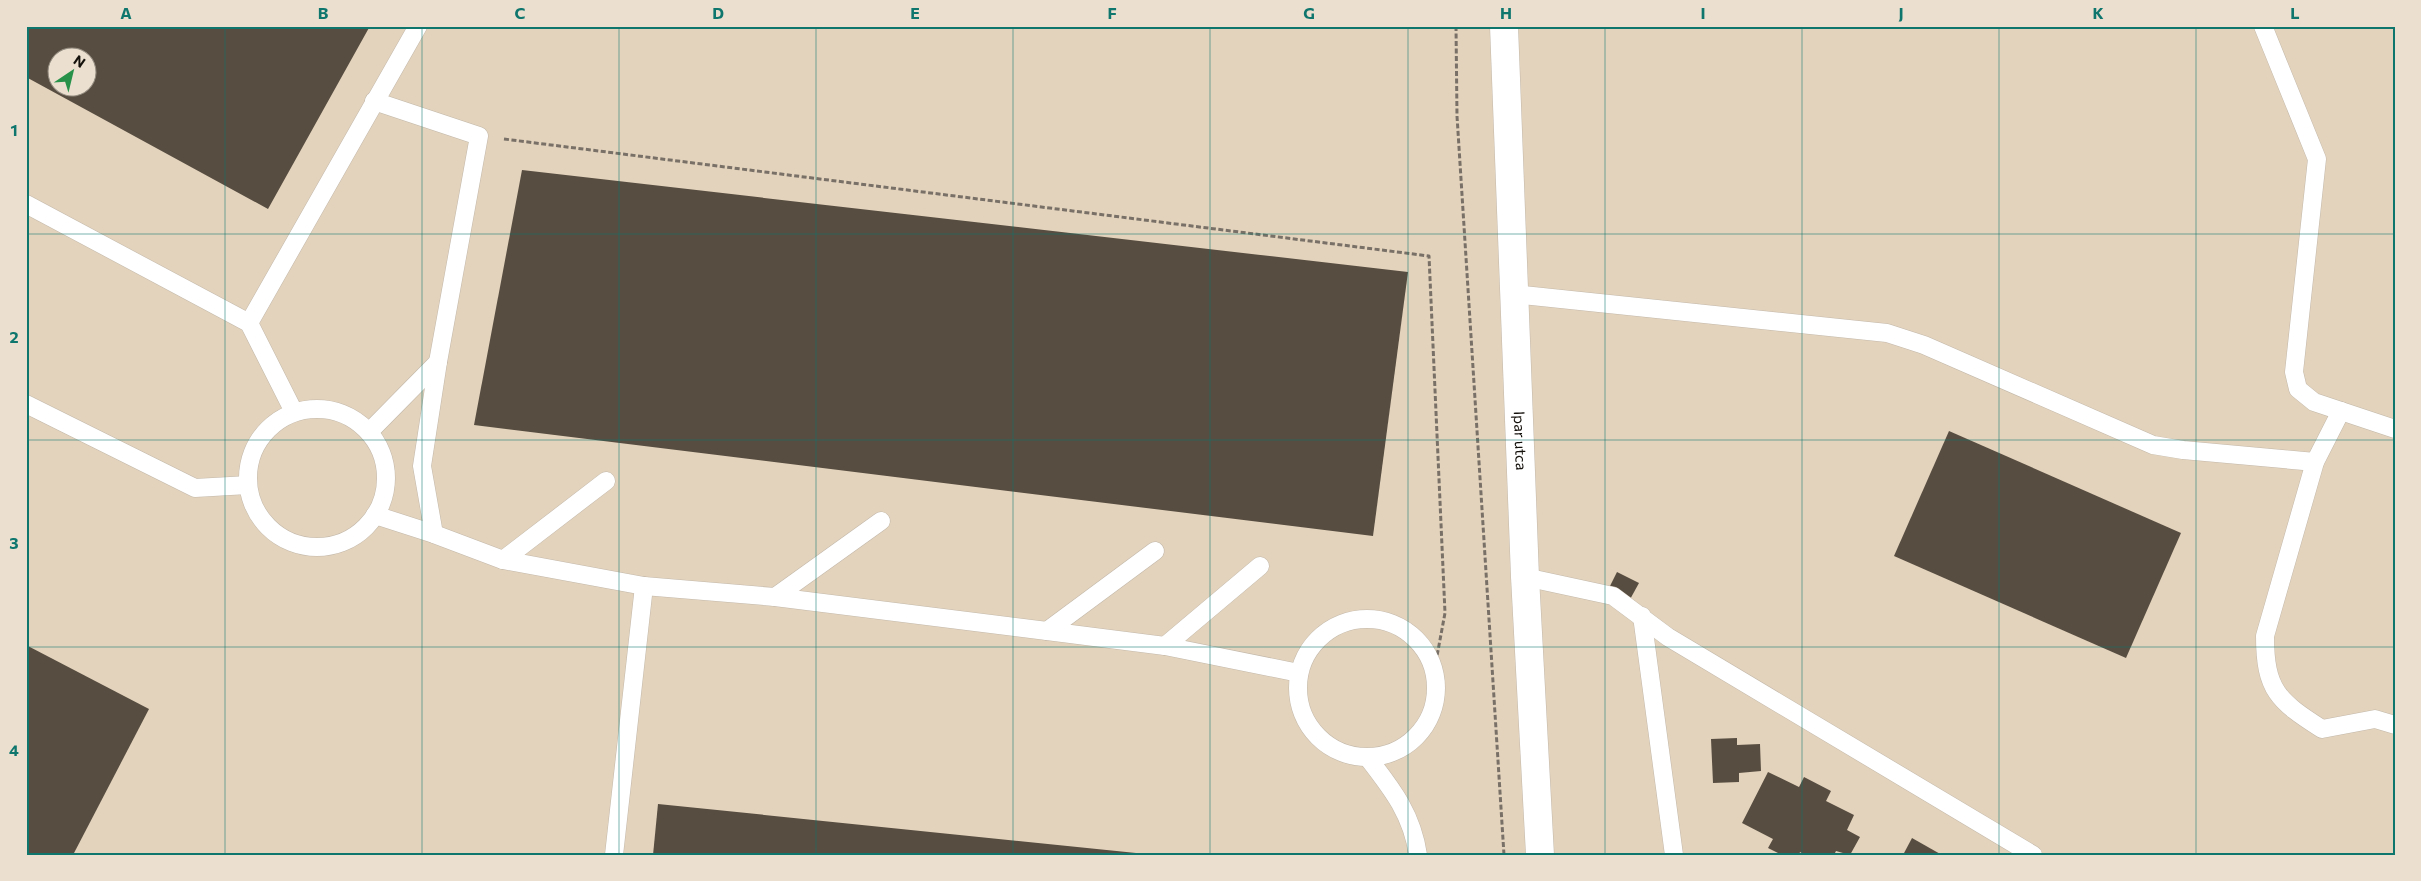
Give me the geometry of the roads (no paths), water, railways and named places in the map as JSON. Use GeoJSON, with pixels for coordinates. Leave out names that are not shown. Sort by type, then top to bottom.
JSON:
{"type":"FeatureCollection","features":[{"type":"Feature","properties":{"kind":"street","name":"Ipar utca"},"geometry":{"type":"LineString","coordinates":[[1504,26],[1525,577],[1540,855]]}},
{"type":"Feature","properties":{"kind":"lane"},"geometry":{"type":"LineString","coordinates":[[249,323],[418,26]]}},
{"type":"Feature","properties":{"kind":"lane"},"geometry":{"type":"LineString","coordinates":[[2263,26],[2317,159],[2294,372],[2298,389],[2314,402],[2395,430]]}},
{"type":"Feature","properties":{"kind":"lane"},"geometry":{"type":"LineString","coordinates":[[374,101],[479,136],[438,362],[422,466],[434,534]]}},
{"type":"Feature","properties":{"kind":"lane"},"geometry":{"type":"LineString","coordinates":[[26,204],[249,323],[294,412]]}},
{"type":"Feature","properties":{"kind":"lane"},"geometry":{"type":"LineString","coordinates":[[1513,294],[1887,333],[1924,345],[2153,445],[2183,450],[2315,462]]}},
{"type":"Feature","properties":{"kind":"lane"},"geometry":{"type":"LineString","coordinates":[[369,432],[438,362]]}},
{"type":"Feature","properties":{"kind":"lane"},"geometry":{"type":"LineString","coordinates":[[26,404],[195,488],[248,485]]}},
{"type":"Feature","properties":{"kind":"lane"},"geometry":{"type":"LineString","coordinates":[[317,408],[340,412],[360,423],[369,432],[381,451],[386,472],[384,495],[375,516],[360,532],[340,543],[324,546],[302,545],[286,540],[267,526],[254,507],[248,485],[250,462],[258,441],[274,424],[294,412],[317,408]]}},
{"type":"Feature","properties":{"kind":"lane"},"geometry":{"type":"LineString","coordinates":[[2341,411],[2315,462],[2265,636],[2265,658],[2272,687],[2293,711],[2322,730],[2375,719],[2395,725]]}},
{"type":"Feature","properties":{"kind":"lane"},"geometry":{"type":"LineString","coordinates":[[503,560],[606,481]]}},
{"type":"Feature","properties":{"kind":"lane"},"geometry":{"type":"LineString","coordinates":[[375,516],[434,534],[503,560],[644,586],[775,597],[1165,646],[1299,673]]}},
{"type":"Feature","properties":{"kind":"lane"},"geometry":{"type":"LineString","coordinates":[[775,597],[881,521]]}},
{"type":"Feature","properties":{"kind":"lane"},"geometry":{"type":"LineString","coordinates":[[1046,631],[1155,551]]}},
{"type":"Feature","properties":{"kind":"lane"},"geometry":{"type":"LineString","coordinates":[[1165,646],[1260,566]]}},
{"type":"Feature","properties":{"kind":"lane"},"geometry":{"type":"LineString","coordinates":[[1525,577],[1613,596],[1668,637],[2033,855]]}},
{"type":"Feature","properties":{"kind":"lane"},"geometry":{"type":"LineString","coordinates":[[614,855],[644,586]]}},
{"type":"Feature","properties":{"kind":"lane"},"geometry":{"type":"LineString","coordinates":[[1642,616],[1674,855]]}},
{"type":"Feature","properties":{"kind":"lane"},"geometry":{"type":"LineString","coordinates":[[1366,619],[1389,623],[1410,634],[1425,651],[1434,672],[1436,689],[1434,706],[1418,735],[1400,749],[1379,757],[1368,758],[1346,755],[1335,750],[1314,732],[1300,707],[1299,673],[1308,651],[1324,634],[1344,623],[1366,619]]}},
{"type":"Feature","properties":{"kind":"lane"},"geometry":{"type":"LineString","coordinates":[[1368,758],[1400,799],[1416,841],[1418,855]]}}]}
